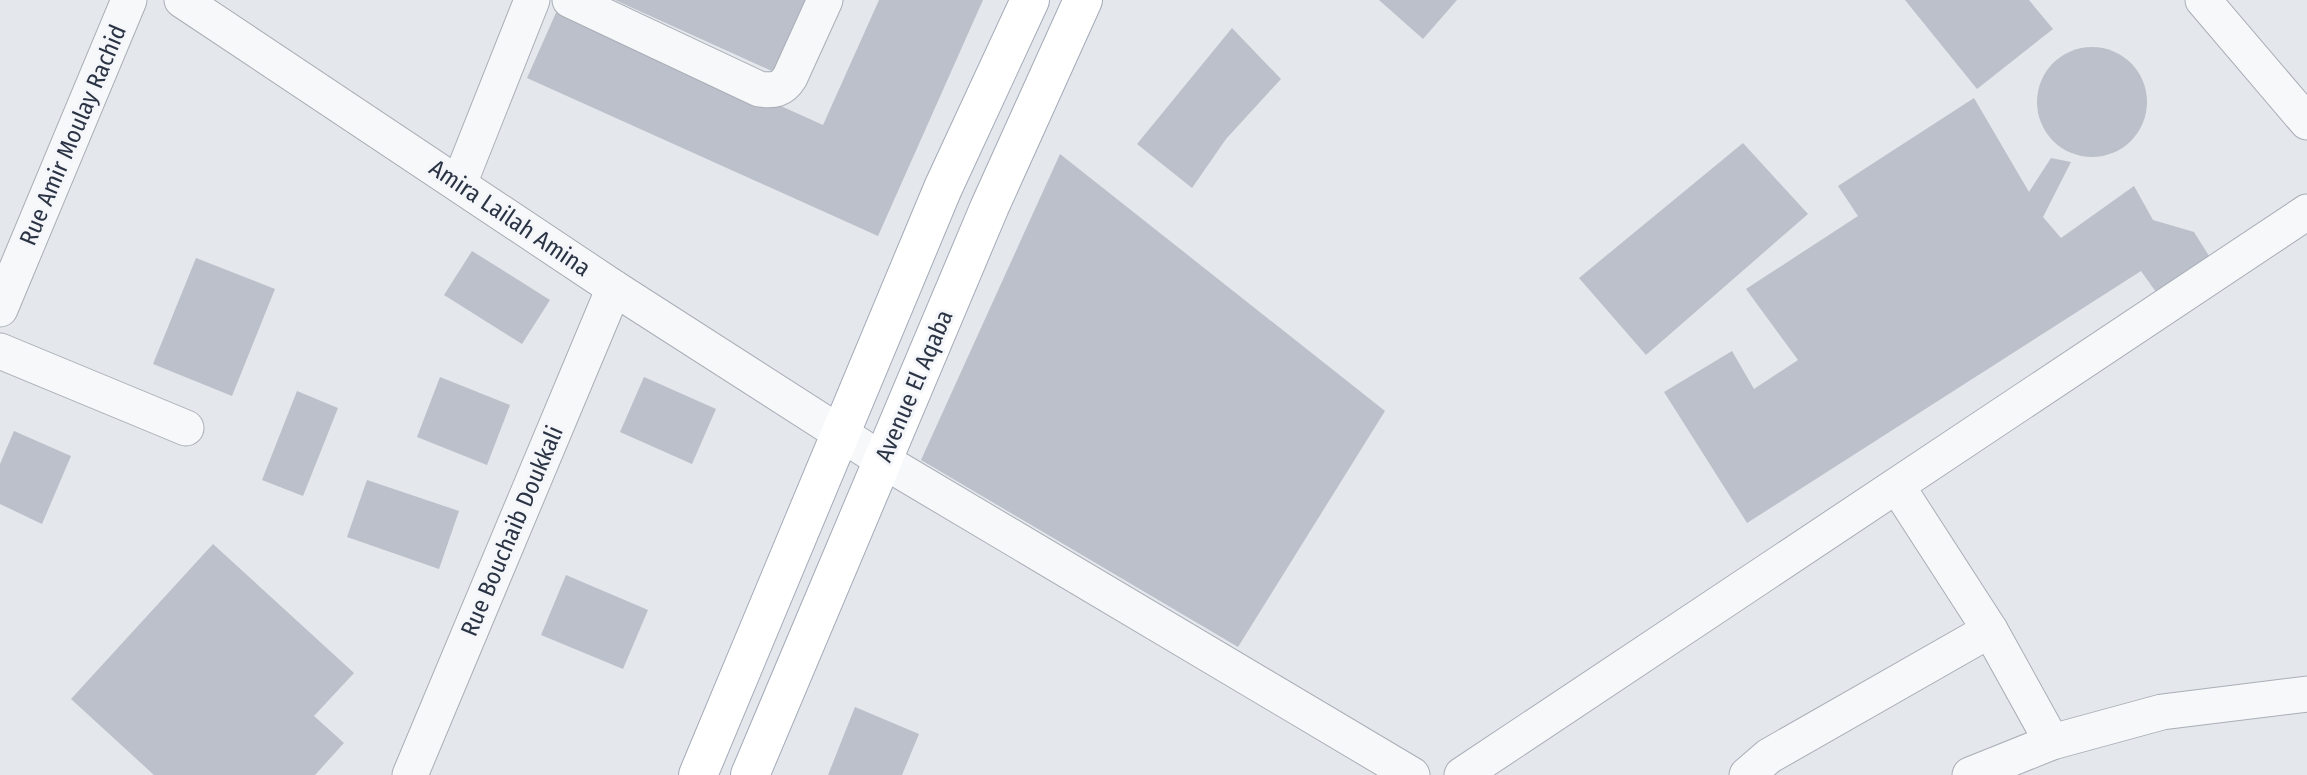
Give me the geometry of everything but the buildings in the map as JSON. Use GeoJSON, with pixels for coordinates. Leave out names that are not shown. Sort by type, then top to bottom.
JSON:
{"type":"FeatureCollection","features":[{"type":"Feature","properties":{"kind":"main road","name":"Avenue El Aqaba"},"geometry":{"type":"LineString","coordinates":[[698,775],[943,188],[1031,0]]}},
{"type":"Feature","properties":{"kind":"main road","name":"Avenue El Aqaba"},"geometry":{"type":"LineString","coordinates":[[750,775],[990,206],[1083,0]]}},
{"type":"Feature","properties":{"kind":"street","name":"Rue Amir Moulay Rachid"},"geometry":{"type":"LineString","coordinates":[[0,309],[129,0]]}},
{"type":"Feature","properties":{"kind":"street","name":"Amira Lailah Amina"},"geometry":{"type":"LineString","coordinates":[[182,0],[614,288],[882,460],[1412,775]]}},
{"type":"Feature","properties":{"kind":"street"},"geometry":{"type":"LineString","coordinates":[[459,184],[532,0]]}},
{"type":"Feature","properties":{"kind":"street"},"geometry":{"type":"LineString","coordinates":[[570,0],[759,89],[774,90],[784,87],[790,77],[825,0]]}},
{"type":"Feature","properties":{"kind":"street"},"geometry":{"type":"LineString","coordinates":[[2203,0],[2307,122]]}},
{"type":"Feature","properties":{"kind":"street"},"geometry":{"type":"LineString","coordinates":[[1462,775],[2307,212]]}},
{"type":"Feature","properties":{"kind":"street","name":"Rue Bouchaib Doukkali"},"geometry":{"type":"LineString","coordinates":[[410,775],[614,288]]}},
{"type":"Feature","properties":{"kind":"street"},"geometry":{"type":"LineString","coordinates":[[0,351],[186,428]]}},
{"type":"Feature","properties":{"kind":"street"},"geometry":{"type":"LineString","coordinates":[[1897,486],[1990,630],[2052,742]]}},
{"type":"Feature","properties":{"kind":"street"},"geometry":{"type":"LineString","coordinates":[[1747,775],[1769,756],[1990,630]]}},
{"type":"Feature","properties":{"kind":"street"},"geometry":{"type":"LineString","coordinates":[[1970,775],[2052,742],[2162,712],[2307,694]]}}]}
